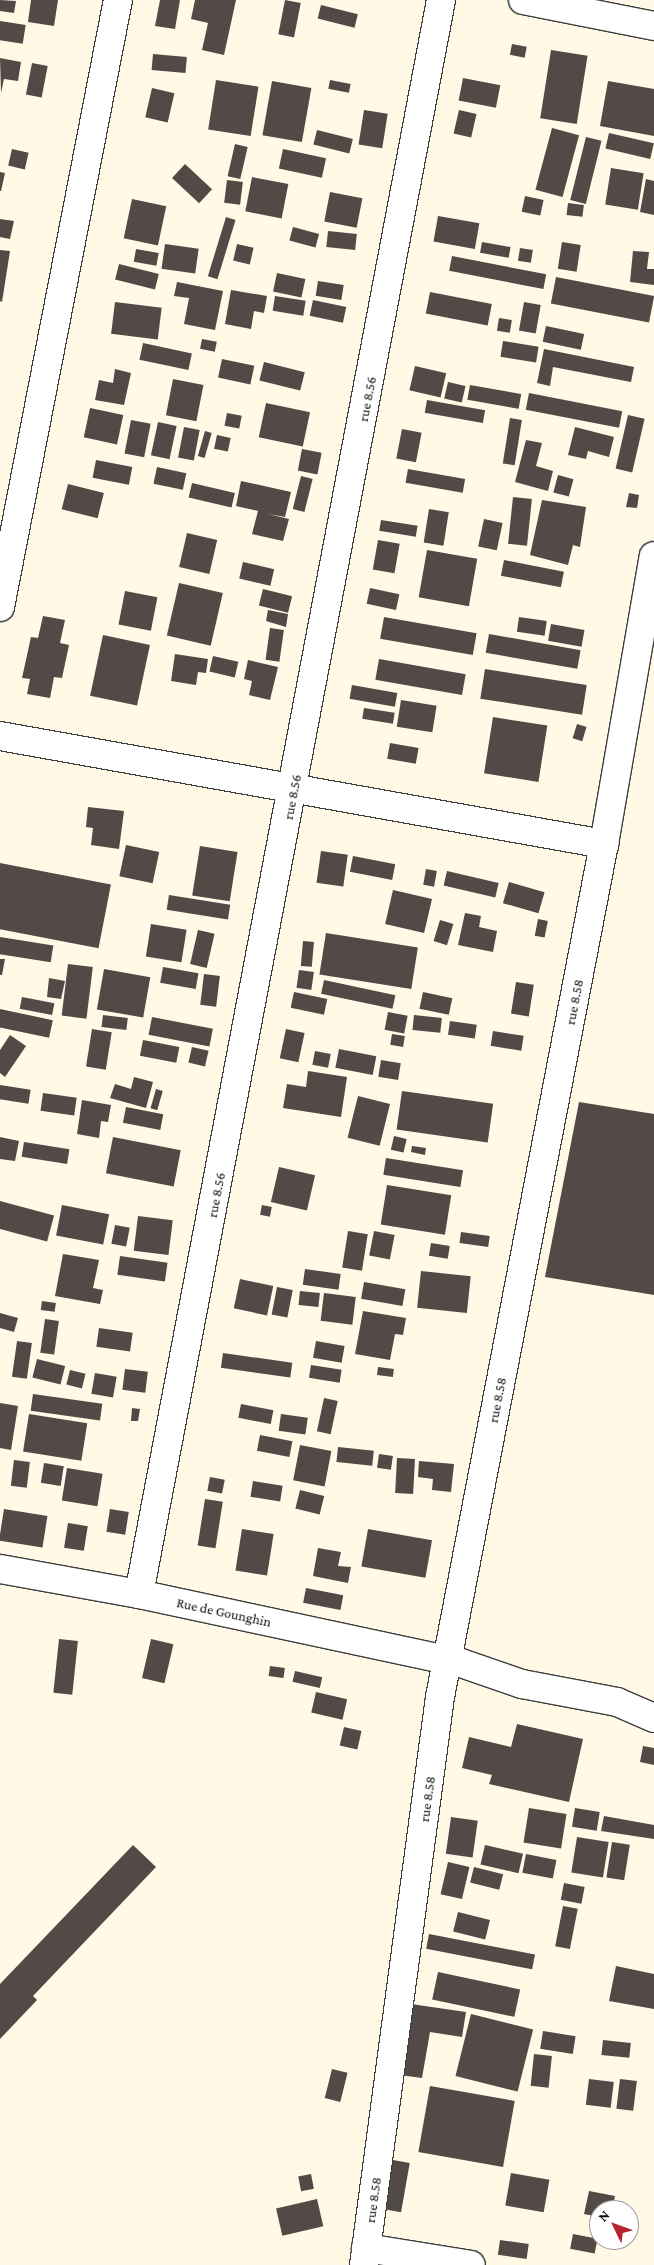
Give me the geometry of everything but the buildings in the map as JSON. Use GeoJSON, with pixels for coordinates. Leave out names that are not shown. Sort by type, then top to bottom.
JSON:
{"type":"FeatureCollection","features":[{"type":"Feature","properties":{"kind":"street"},"geometry":{"type":"LineString","coordinates":[[0,607],[118,0]]}},
{"type":"Feature","properties":{"kind":"street","name":"rue 8.56"},"geometry":{"type":"LineString","coordinates":[[139,1594],[441,0]]}},
{"type":"Feature","properties":{"kind":"street"},"geometry":{"type":"LineString","coordinates":[[523,0],[654,26]]}},
{"type":"Feature","properties":{"kind":"street","name":"rue 8.58"},"geometry":{"type":"LineString","coordinates":[[365,2257],[447,1661],[604,844],[654,556]]}},
{"type":"Feature","properties":{"kind":"street"},"geometry":{"type":"LineString","coordinates":[[0,736],[604,844]]}},
{"type":"Feature","properties":{"kind":"street","name":"Rue de Gounghin"},"geometry":{"type":"LineString","coordinates":[[0,1570],[139,1594],[447,1661],[522,1684],[617,1702],[654,1718]]}},
{"type":"Feature","properties":{"kind":"street"},"geometry":{"type":"LineString","coordinates":[[365,2257],[471,2265]]}}]}
